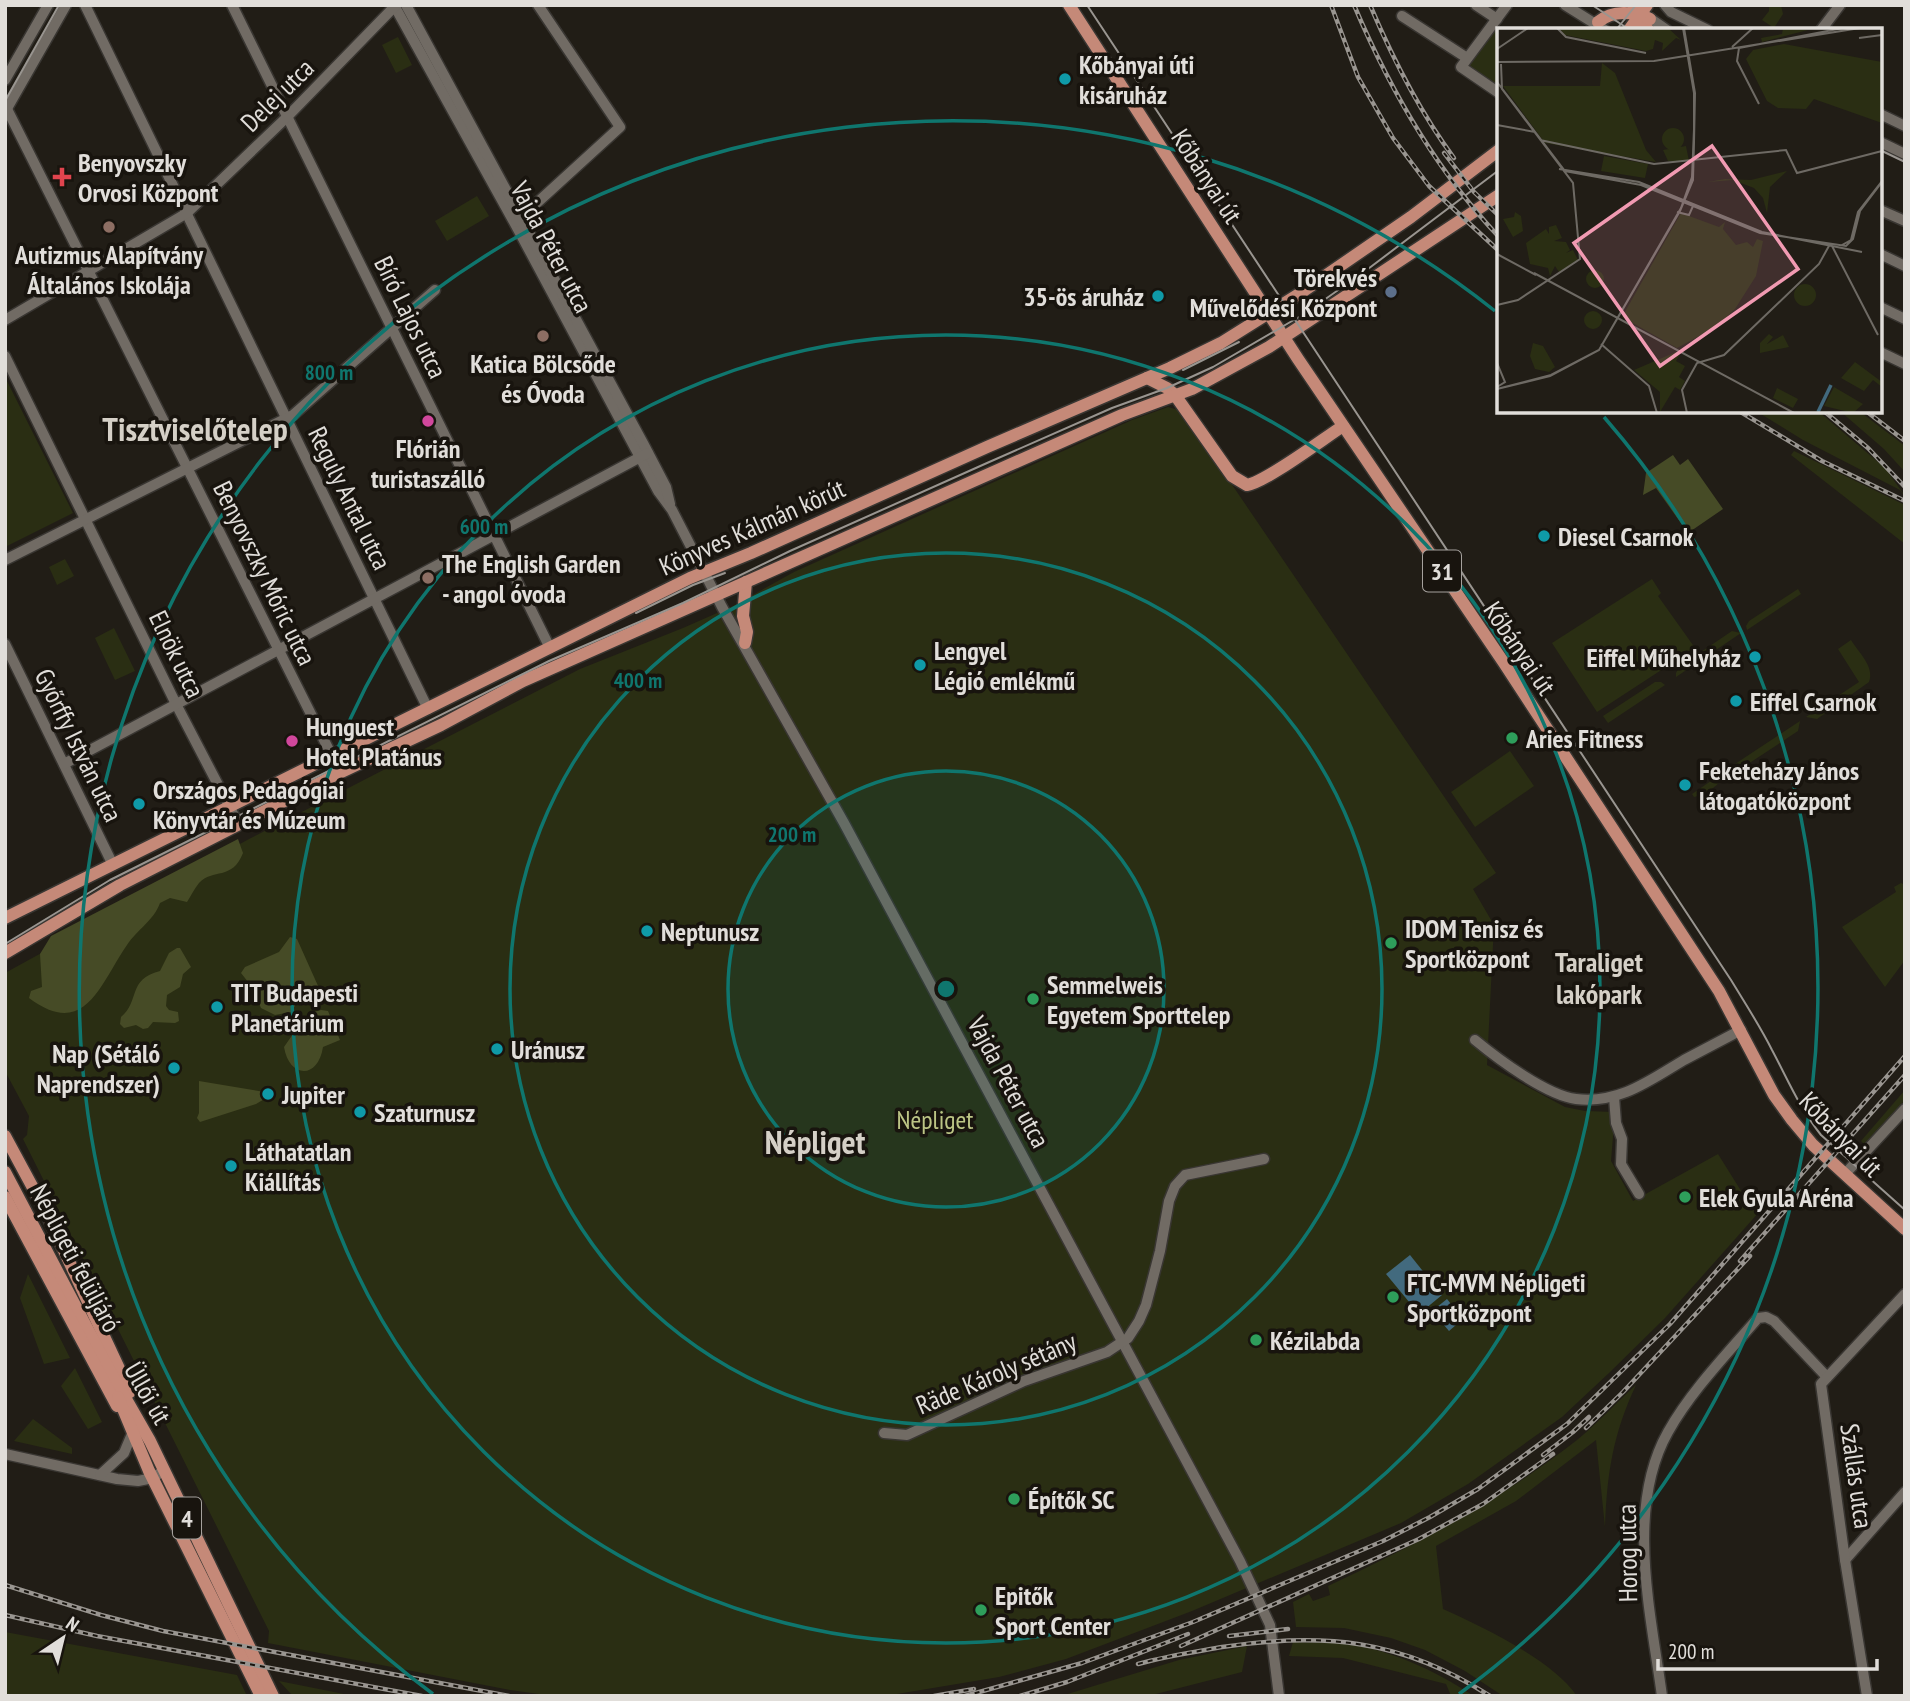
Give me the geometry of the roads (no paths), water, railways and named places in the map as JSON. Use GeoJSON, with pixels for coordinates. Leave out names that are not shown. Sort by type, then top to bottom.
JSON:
{"type":"FeatureCollection","features":[{"type":"Feature","properties":{"kind":"main road","name":"Kőbányai út"},"geometry":{"type":"LineString","coordinates":[[1069,5],[1284,337],[1504,663],[1697,958],[1741,1030],[1774,1095],[1792,1121],[1813,1144],[1905,1229]]}},
{"type":"Feature","properties":{"kind":"main road"},"geometry":{"type":"LineString","coordinates":[[1598,27],[1611,16],[1620,19],[1632,16]]}},
{"type":"Feature","properties":{"kind":"main road"},"geometry":{"type":"LineString","coordinates":[[1598,27],[1632,16]]}},
{"type":"Feature","properties":{"kind":"main road","name":"Könyves Kálmán körút"},"geometry":{"type":"LineString","coordinates":[[5,918],[705,572],[1147,378],[1222,342],[1412,217],[1497,152]]}},
{"type":"Feature","properties":{"kind":"main road","name":"Könyves Kálmán körút"},"geometry":{"type":"LineString","coordinates":[[5,953],[120,886],[523,681],[1122,415],[1192,389],[1284,337],[1497,196]]}},
{"type":"Feature","properties":{"kind":"main road"},"geometry":{"type":"LineString","coordinates":[[1147,378],[1175,395],[1232,476],[1247,485],[1274,471],[1343,426]]}},
{"type":"Feature","properties":{"kind":"main road"},"geometry":{"type":"LineString","coordinates":[[745,643],[746,582]]}},
{"type":"Feature","properties":{"kind":"main road"},"geometry":{"type":"LineString","coordinates":[[5,1136],[46,1212],[111,1349],[150,1441]]}},
{"type":"Feature","properties":{"kind":"main road","name":"Népligeti felüljáró"},"geometry":{"type":"LineString","coordinates":[[5,1172],[106,1364]]}},
{"type":"Feature","properties":{"kind":"main road"},"geometry":{"type":"LineString","coordinates":[[5,1196],[130,1429]]}},
{"type":"Feature","properties":{"kind":"main road","name":"Üllői út"},"geometry":{"type":"LineString","coordinates":[[106,1364],[150,1441],[155,1473],[261,1696]]}},
{"type":"Feature","properties":{"kind":"main road","name":"Üllői út"},"geometry":{"type":"LineString","coordinates":[[106,1364],[130,1429],[274,1696]]}},
{"type":"Feature","properties":{"kind":"street"},"geometry":{"type":"LineString","coordinates":[[5,80],[48,5]]}},
{"type":"Feature","properties":{"kind":"street"},"geometry":{"type":"LineString","coordinates":[[6,111],[66,5]]}},
{"type":"Feature","properties":{"kind":"street","name":"Reguly Antal utca"},"geometry":{"type":"LineString","coordinates":[[85,5],[428,709]]}},
{"type":"Feature","properties":{"kind":"street","name":"Bíró Lajos utca"},"geometry":{"type":"LineString","coordinates":[[232,5],[550,648]]}},
{"type":"Feature","properties":{"kind":"street"},"geometry":{"type":"LineString","coordinates":[[517,220],[620,127],[538,5]]}},
{"type":"Feature","properties":{"kind":"street"},"geometry":{"type":"LineString","coordinates":[[1476,5],[1497,24]]}},
{"type":"Feature","properties":{"kind":"street"},"geometry":{"type":"LineString","coordinates":[[1497,92],[1461,66],[1497,24],[1507,5]]}},
{"type":"Feature","properties":{"kind":"street"},"geometry":{"type":"LineString","coordinates":[[1565,5],[1598,27]]}},
{"type":"Feature","properties":{"kind":"street"},"geometry":{"type":"LineString","coordinates":[[1665,5],[1671,12],[1704,28]]}},
{"type":"Feature","properties":{"kind":"street"},"geometry":{"type":"LineString","coordinates":[[1823,28],[1840,5]]}},
{"type":"Feature","properties":{"kind":"street","name":"Delej utca"},"geometry":{"type":"LineString","coordinates":[[5,320],[187,214],[398,6]]}},
{"type":"Feature","properties":{"kind":"street","name":"Vajda Péter utca"},"geometry":{"type":"LineString","coordinates":[[398,6],[644,455],[666,487],[672,510],[716,595],[919,961],[1252,1586],[1269,1625],[1279,1696]]}},
{"type":"Feature","properties":{"kind":"street"},"geometry":{"type":"LineString","coordinates":[[1402,16],[1467,58]]}},
{"type":"Feature","properties":{"kind":"street"},"geometry":{"type":"LineString","coordinates":[[1632,16],[1662,28]]}},
{"type":"Feature","properties":{"kind":"street","name":"Benyovszky Móric utca"},"geometry":{"type":"LineString","coordinates":[[6,111],[89,270],[332,756]]}},
{"type":"Feature","properties":{"kind":"street"},"geometry":{"type":"LineString","coordinates":[[1882,115],[1905,125]]}},
{"type":"Feature","properties":{"kind":"street"},"geometry":{"type":"LineString","coordinates":[[1882,143],[1905,154]]}},
{"type":"Feature","properties":{"kind":"street"},"geometry":{"type":"LineString","coordinates":[[1882,211],[1905,221]]}},
{"type":"Feature","properties":{"kind":"street"},"geometry":{"type":"LineString","coordinates":[[1882,255],[1905,266]]}},
{"type":"Feature","properties":{"kind":"street"},"geometry":{"type":"LineString","coordinates":[[5,560],[293,415],[435,290]]}},
{"type":"Feature","properties":{"kind":"street"},"geometry":{"type":"LineString","coordinates":[[1882,308],[1905,318]]}},
{"type":"Feature","properties":{"kind":"street"},"geometry":{"type":"LineString","coordinates":[[1882,353],[1905,363]]}},
{"type":"Feature","properties":{"kind":"street","name":"Elnök utca"},"geometry":{"type":"LineString","coordinates":[[5,356],[176,704],[239,825]]}},
{"type":"Feature","properties":{"kind":"street"},"geometry":{"type":"LineString","coordinates":[[64,764],[644,455]]}},
{"type":"Feature","properties":{"kind":"street","name":"Győrffy István utca"},"geometry":{"type":"LineString","coordinates":[[5,644],[113,865]]}},
{"type":"Feature","properties":{"kind":"street"},"geometry":{"type":"LineString","coordinates":[[1475,1040],[1504,1063],[1546,1087],[1575,1099],[1614,1097],[1636,1090],[1741,1030]]}},
{"type":"Feature","properties":{"kind":"street"},"geometry":{"type":"LineString","coordinates":[[1614,1097],[1616,1123],[1622,1139],[1621,1164],[1639,1194]]}},
{"type":"Feature","properties":{"kind":"street"},"geometry":{"type":"LineString","coordinates":[[1845,1174],[1905,1109]]}},
{"type":"Feature","properties":{"kind":"street"},"geometry":{"type":"LineString","coordinates":[[1123,1342],[1131,1336],[1144,1313],[1160,1251],[1168,1201],[1175,1186],[1185,1175],[1264,1159]]}},
{"type":"Feature","properties":{"kind":"street"},"geometry":{"type":"LineString","coordinates":[[1826,1376],[1905,1294]]}},
{"type":"Feature","properties":{"kind":"street","name":"Horog utca"},"geometry":{"type":"LineString","coordinates":[[1662,1696],[1644,1562],[1645,1517],[1653,1469],[1666,1435],[1758,1318],[1766,1317],[1774,1321],[1826,1376]]}},
{"type":"Feature","properties":{"kind":"street","name":"Räde Károly sétány"},"geometry":{"type":"LineString","coordinates":[[884,1433],[908,1435],[1024,1381],[1107,1352],[1123,1342]]}},
{"type":"Feature","properties":{"kind":"street","name":"Szállás utca"},"geometry":{"type":"LineString","coordinates":[[1826,1376],[1821,1384],[1867,1696]]}},
{"type":"Feature","properties":{"kind":"street"},"geometry":{"type":"LineString","coordinates":[[100,1475],[124,1452],[130,1429]]}},
{"type":"Feature","properties":{"kind":"street"},"geometry":{"type":"LineString","coordinates":[[5,1454],[117,1479],[155,1473]]}},
{"type":"Feature","properties":{"kind":"street"},"geometry":{"type":"LineString","coordinates":[[1845,1560],[1905,1492]]}},
{"type":"Feature","properties":{"kind":"water"},"geometry":{"type":"Polygon","coordinates":[[[1410,1255],[1442,1295],[1419,1314],[1386,1274],[1410,1255]]]}},
{"type":"Feature","properties":{"kind":"water"},"geometry":{"type":"Polygon","coordinates":[[[1447,1299],[1463,1319],[1449,1331],[1432,1311],[1447,1299]]]}},
{"type":"Feature","properties":{"kind":"tram line"},"geometry":{"type":"LineString","coordinates":[[5,101],[59,5]]}},
{"type":"Feature","properties":{"kind":"tram line"},"geometry":{"type":"LineString","coordinates":[[1087,5],[1731,980],[1807,1115],[1821,1135],[1905,1210]]}},
{"type":"Feature","properties":{"kind":"tram line"},"geometry":{"type":"LineString","coordinates":[[1592,5],[1627,28]]}},
{"type":"Feature","properties":{"kind":"tram line"},"geometry":{"type":"LineString","coordinates":[[1618,28],[1636,5]]}},
{"type":"Feature","properties":{"kind":"tram line"},"geometry":{"type":"LineString","coordinates":[[1882,151],[1905,162]]}},
{"type":"Feature","properties":{"kind":"tram line"},"geometry":{"type":"LineString","coordinates":[[5,944],[110,880],[549,661],[683,603],[790,551],[987,463],[1213,367],[1304,314],[1497,172]]}},
{"type":"Feature","properties":{"kind":"tram line"},"geometry":{"type":"LineString","coordinates":[[1183,370],[1239,342]]}},
{"type":"Feature","properties":{"kind":"tram line"},"geometry":{"type":"LineString","coordinates":[[636,613],[693,585],[725,573]]}},
{"type":"Feature","properties":{"kind":"railway"},"geometry":{"type":"LineString","coordinates":[[1331,5],[1358,77],[1393,138],[1429,186],[1497,249]]}},
{"type":"Feature","properties":{"kind":"railway"},"geometry":{"type":"LineString","coordinates":[[1354,5],[1383,68],[1434,156],[1497,235]]}},
{"type":"Feature","properties":{"kind":"railway"},"geometry":{"type":"LineString","coordinates":[[1370,5],[1408,84],[1429,122],[1454,158]]}},
{"type":"Feature","properties":{"kind":"railway"},"geometry":{"type":"LineString","coordinates":[[1444,153],[1474,192],[1497,214]]}},
{"type":"Feature","properties":{"kind":"railway"},"geometry":{"type":"LineString","coordinates":[[1742,413],[1822,461],[1905,501]]}},
{"type":"Feature","properties":{"kind":"railway"},"geometry":{"type":"LineString","coordinates":[[1826,413],[1868,448],[1905,487]]}},
{"type":"Feature","properties":{"kind":"railway"},"geometry":{"type":"LineString","coordinates":[[1869,413],[1905,441]]}},
{"type":"Feature","properties":{"kind":"railway"},"geometry":{"type":"LineString","coordinates":[[965,1696],[1082,1663],[1193,1622],[1383,1541],[1478,1489],[1567,1424],[1670,1324],[1905,1056]]}},
{"type":"Feature","properties":{"kind":"railway"},"geometry":{"type":"LineString","coordinates":[[1740,1261],[1905,1075]]}},
{"type":"Feature","properties":{"kind":"railway"},"geometry":{"type":"LineString","coordinates":[[1586,1428],[1750,1256]]}},
{"type":"Feature","properties":{"kind":"railway"},"geometry":{"type":"LineString","coordinates":[[1543,1455],[1589,1417]]}},
{"type":"Feature","properties":{"kind":"railway"},"geometry":{"type":"LineString","coordinates":[[1181,1646],[1419,1539],[1483,1504],[1553,1454]]}},
{"type":"Feature","properties":{"kind":"railway"},"geometry":{"type":"LineString","coordinates":[[5,1585],[163,1631],[509,1696]]}},
{"type":"Feature","properties":{"kind":"railway"},"geometry":{"type":"LineString","coordinates":[[5,1615],[97,1636],[422,1696]]}},
{"type":"Feature","properties":{"kind":"railway"},"geometry":{"type":"LineString","coordinates":[[1229,1636],[1288,1629]]}},
{"type":"Feature","properties":{"kind":"railway"},"geometry":{"type":"LineString","coordinates":[[1020,1696],[1067,1682],[1188,1634]]}},
{"type":"Feature","properties":{"kind":"railway"},"geometry":{"type":"LineString","coordinates":[[1138,1664],[1191,1652],[1259,1642],[1328,1641],[1393,1651],[1425,1662],[1490,1696]]}},
{"type":"Feature","properties":{"kind":"railway"},"geometry":{"type":"LineString","coordinates":[[934,1696],[974,1689]]}},
{"type":"Feature","properties":{"kind":"place","name":"Kőbányai úti kisáruház"},"geometry":{"type":"Point","coordinates":[1065,79]}},
{"type":"Feature","properties":{"kind":"place","name":"Benyovszky Orvosi Központ"},"geometry":{"type":"Point","coordinates":[62,177]}},
{"type":"Feature","properties":{"kind":"place","name":"Autizmus Alapítvány Általános Iskolája"},"geometry":{"type":"Point","coordinates":[109,227]}},
{"type":"Feature","properties":{"kind":"place","name":"Törekvés Művelődési Központ"},"geometry":{"type":"Point","coordinates":[1391,292]}},
{"type":"Feature","properties":{"kind":"place","name":"35-ös áruház"},"geometry":{"type":"Point","coordinates":[1158,296]}},
{"type":"Feature","properties":{"kind":"place","name":"Katica Bölcsőde és Óvoda"},"geometry":{"type":"Point","coordinates":[543,336]}},
{"type":"Feature","properties":{"kind":"place","name":"Flórián turistaszálló"},"geometry":{"type":"Point","coordinates":[428,421]}},
{"type":"Feature","properties":{"kind":"place","name":"Diesel Csarnok"},"geometry":{"type":"Point","coordinates":[1544,536]}},
{"type":"Feature","properties":{"kind":"place","name":"The English Garden - angol óvoda"},"geometry":{"type":"Point","coordinates":[428,578]}},
{"type":"Feature","properties":{"kind":"place","name":"Eiffel Műhelyház"},"geometry":{"type":"Point","coordinates":[1755,657]}},
{"type":"Feature","properties":{"kind":"place","name":"Lengyel Légió emlékmű"},"geometry":{"type":"Point","coordinates":[920,665]}},
{"type":"Feature","properties":{"kind":"place","name":"Eiffel Csarnok"},"geometry":{"type":"Point","coordinates":[1736,701]}},
{"type":"Feature","properties":{"kind":"place","name":"Aries Fitness"},"geometry":{"type":"Point","coordinates":[1512,738]}},
{"type":"Feature","properties":{"kind":"place","name":"Hunguest Hotel Platánus"},"geometry":{"type":"Point","coordinates":[292,741]}},
{"type":"Feature","properties":{"kind":"place","name":"Feketeházy János látogatóközpont"},"geometry":{"type":"Point","coordinates":[1685,785]}},
{"type":"Feature","properties":{"kind":"place","name":"Országos Pedagógiai Könyvtár és Múzeum"},"geometry":{"type":"Point","coordinates":[139,804]}},
{"type":"Feature","properties":{"kind":"place","name":"Neptunusz"},"geometry":{"type":"Point","coordinates":[647,931]}},
{"type":"Feature","properties":{"kind":"place","name":"IDOM Tenisz és Sportközpont"},"geometry":{"type":"Point","coordinates":[1391,943]}},
{"type":"Feature","properties":{"kind":"place","name":"Semmelweis Egyetem Sporttelep"},"geometry":{"type":"Point","coordinates":[1033,999]}},
{"type":"Feature","properties":{"kind":"place","name":"TIT Budapesti Planetárium"},"geometry":{"type":"Point","coordinates":[217,1007]}},
{"type":"Feature","properties":{"kind":"place","name":"Uránusz"},"geometry":{"type":"Point","coordinates":[497,1049]}},
{"type":"Feature","properties":{"kind":"place","name":"Nap (Sétáló Naprendszer)"},"geometry":{"type":"Point","coordinates":[174,1068]}},
{"type":"Feature","properties":{"kind":"place","name":"Jupiter"},"geometry":{"type":"Point","coordinates":[268,1094]}},
{"type":"Feature","properties":{"kind":"place","name":"Szaturnusz"},"geometry":{"type":"Point","coordinates":[360,1112]}},
{"type":"Feature","properties":{"kind":"place","name":"Láthatatlan Kiállítás"},"geometry":{"type":"Point","coordinates":[231,1166]}},
{"type":"Feature","properties":{"kind":"place","name":"Elek Gyula Aréna"},"geometry":{"type":"Point","coordinates":[1685,1197]}},
{"type":"Feature","properties":{"kind":"place","name":"FTC-MVM Népligeti Sportközpont"},"geometry":{"type":"Point","coordinates":[1393,1297]}},
{"type":"Feature","properties":{"kind":"place","name":"Kézilabda"},"geometry":{"type":"Point","coordinates":[1256,1340]}},
{"type":"Feature","properties":{"kind":"place","name":"Építők SC"},"geometry":{"type":"Point","coordinates":[1014,1499]}},
{"type":"Feature","properties":{"kind":"place","name":"Epitők Sport Center"},"geometry":{"type":"Point","coordinates":[981,1610]}},
{"type":"Feature","properties":{"kind":"district","name":"Tisztviselőtelep"},"geometry":{"type":"Point","coordinates":[195,428]}},
{"type":"Feature","properties":{"kind":"district","name":"Taraliget lakópark"},"geometry":{"type":"Point","coordinates":[1599,977]}},
{"type":"Feature","properties":{"kind":"district","name":"Népliget"},"geometry":{"type":"Point","coordinates":[815,1141]}}]}
